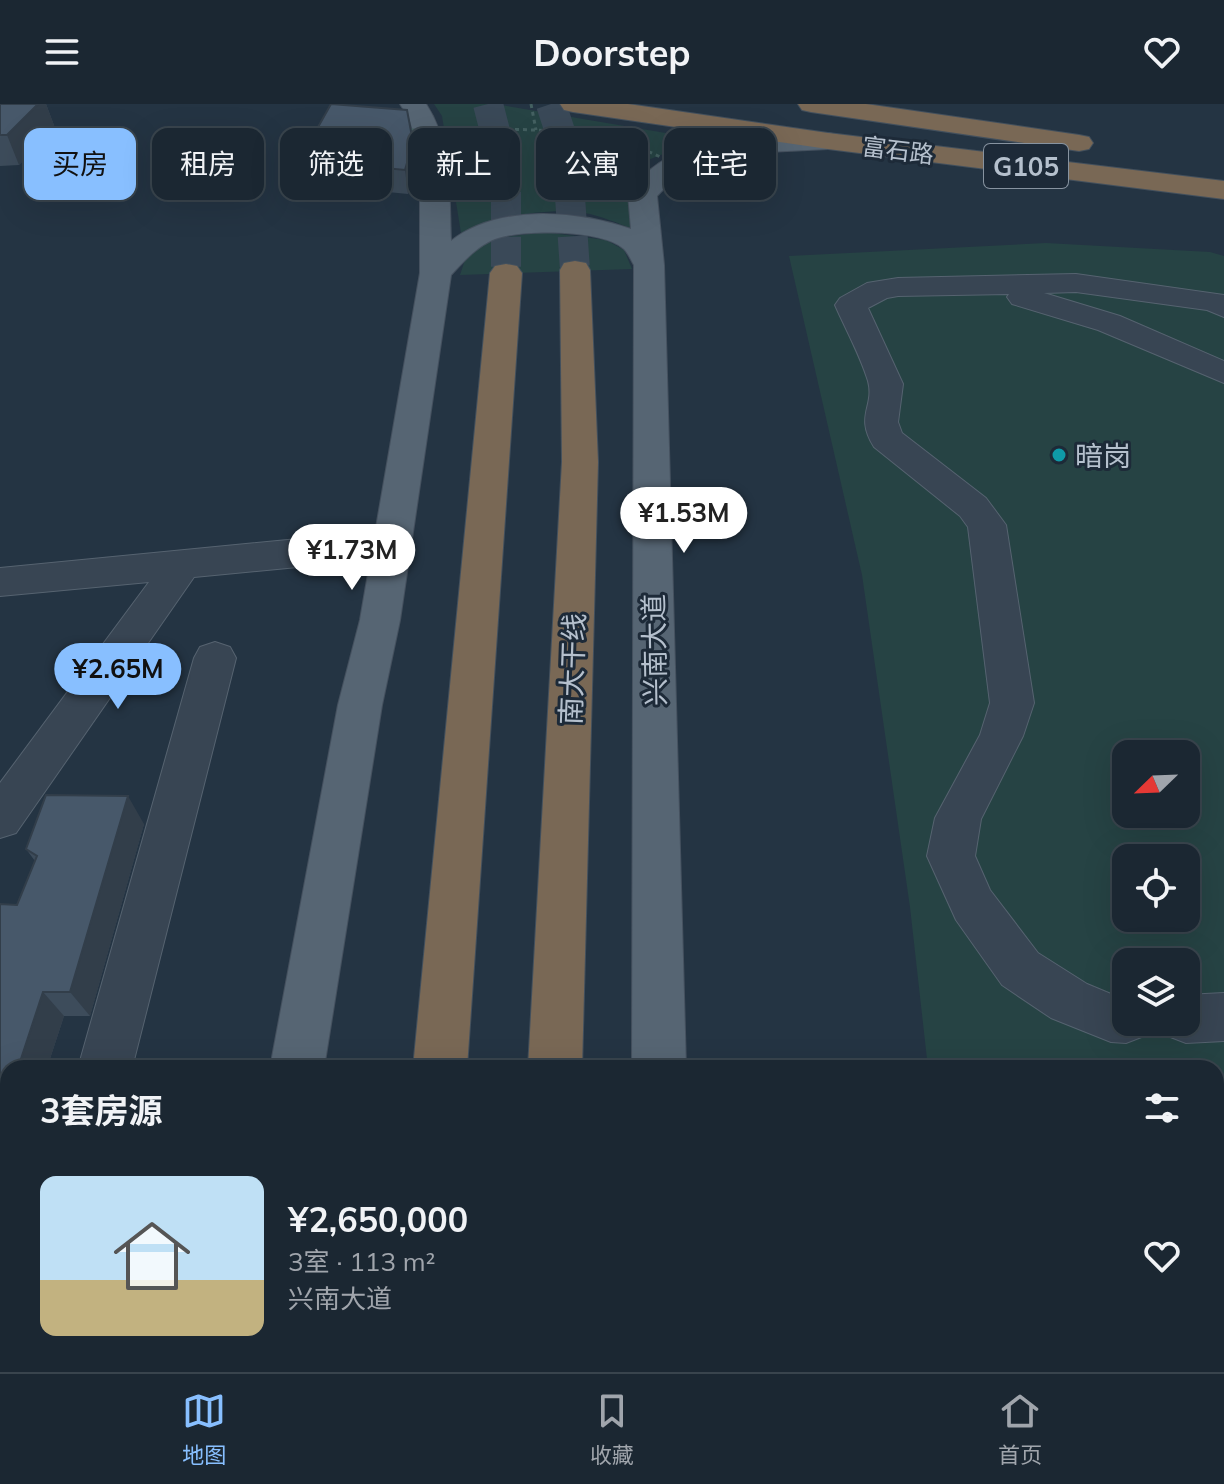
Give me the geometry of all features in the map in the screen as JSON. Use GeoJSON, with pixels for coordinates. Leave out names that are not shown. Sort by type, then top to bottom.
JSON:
{"type":"FeatureCollection","features":[{"type":"Feature","properties":{"kind":"highway","name":"富石路"},"geometry":{"type":"LineString","coordinates":[[573,104],[828,141],[1224,190]]}},
{"type":"Feature","properties":{"kind":"highway","name":"富石路"},"geometry":{"type":"LineString","coordinates":[[811,104],[1109,147]]}},
{"type":"Feature","properties":{"kind":"highway","name":"南大干线"},"geometry":{"type":"LineString","coordinates":[[555,1060],[580,462],[575,270]]}},
{"type":"Feature","properties":{"kind":"highway"},"geometry":{"type":"LineString","coordinates":[[441,1060],[506,273]]}},
{"type":"Feature","properties":{"kind":"main road"},"geometry":{"type":"LineString","coordinates":[[298,1060],[360,705],[380,620],[436,273],[434,154],[422,118],[412,117]]}},
{"type":"Feature","properties":{"kind":"main road","name":"兴南大道"},"geometry":{"type":"LineString","coordinates":[[659,1060],[649,265],[642,194],[668,168],[722,146],[828,141]]}},
{"type":"Feature","properties":{"kind":"main road"},"geometry":{"type":"LineString","coordinates":[[436,273],[457,249],[485,232],[540,224],[590,227],[633,241],[649,265]]}},
{"type":"Feature","properties":{"kind":"street"},"geometry":{"type":"LineString","coordinates":[[1112,1018],[1069,1001],[1020,969],[973,905],[951,856],[958,818],[1001,736],[1012,703],[987,525],[973,507],[907,458],[887,439],[880,422],[886,384],[851,305],[878,290],[979,284],[1076,283],[1215,302],[1224,307]]}},
{"type":"Feature","properties":{"kind":"street"},"geometry":{"type":"LineString","coordinates":[[979,284],[1109,323],[1224,373]]}},
{"type":"Feature","properties":{"kind":"street"},"geometry":{"type":"LineString","coordinates":[[0,582],[391,544]]}},
{"type":"Feature","properties":{"kind":"street"},"geometry":{"type":"LineString","coordinates":[[0,819],[182,565]]}},
{"type":"Feature","properties":{"kind":"street"},"geometry":{"type":"LineString","coordinates":[[107,1060],[215,658]]}},
{"type":"Feature","properties":{"kind":"street"},"geometry":{"type":"LineString","coordinates":[[1200,1018],[1224,1017]]}},
{"type":"Feature","properties":{"kind":"path"},"geometry":{"type":"LineString","coordinates":[[412,117],[536,130],[531,104]]}},
{"type":"Feature","properties":{"kind":"green space"},"geometry":{"type":"Polygon","coordinates":[[[434,104],[495,104],[636,128],[536,128],[536,200],[628,200],[633,229],[591,214],[555,211],[505,218],[461,233],[456,200],[520,200],[520,128],[444,128],[442,116],[434,104]]]}},
{"type":"Feature","properties":{"kind":"green space"},"geometry":{"type":"Polygon","coordinates":[[[648,130],[664,133],[664,154],[648,160],[648,130]]]}},
{"type":"Feature","properties":{"kind":"green space"},"geometry":{"type":"Polygon","coordinates":[[[544,232],[606,240],[624,250],[632,269],[460,275],[467,254],[492,239],[544,232]]]}},
{"type":"Feature","properties":{"kind":"green space"},"geometry":{"type":"Polygon","coordinates":[[[1046,243],[1210,252],[1224,256],[1224,1060],[927,1060],[910,907],[862,575],[789,256],[1046,243]]]}},
{"type":"Feature","properties":{"kind":"building"},"geometry":{"type":"Polygon","coordinates":[[[0,104],[38,104],[7,135],[0,135],[0,104]]]}},
{"type":"Feature","properties":{"kind":"building"},"geometry":{"type":"Polygon","coordinates":[[[331,104],[407,110],[410,128],[405,170],[392,169],[392,128],[318,128],[331,104]]]}},
{"type":"Feature","properties":{"kind":"building"},"geometry":{"type":"Polygon","coordinates":[[[46,795],[128,796],[70,992],[43,992],[21,1060],[0,1060],[0,904],[17,905],[37,856],[26,849],[46,795]]]}},
{"type":"Feature","properties":{"kind":"tunnel"},"geometry":{"type":"LineString","coordinates":[[488,104],[506,174],[506,273]]}},
{"type":"Feature","properties":{"kind":"tunnel"},"geometry":{"type":"LineString","coordinates":[[551,104],[567,153],[575,270]]}},
{"type":"Feature","properties":{"kind":"place","name":"暗岗"},"geometry":{"type":"Point","coordinates":[1059,455]}}]}
